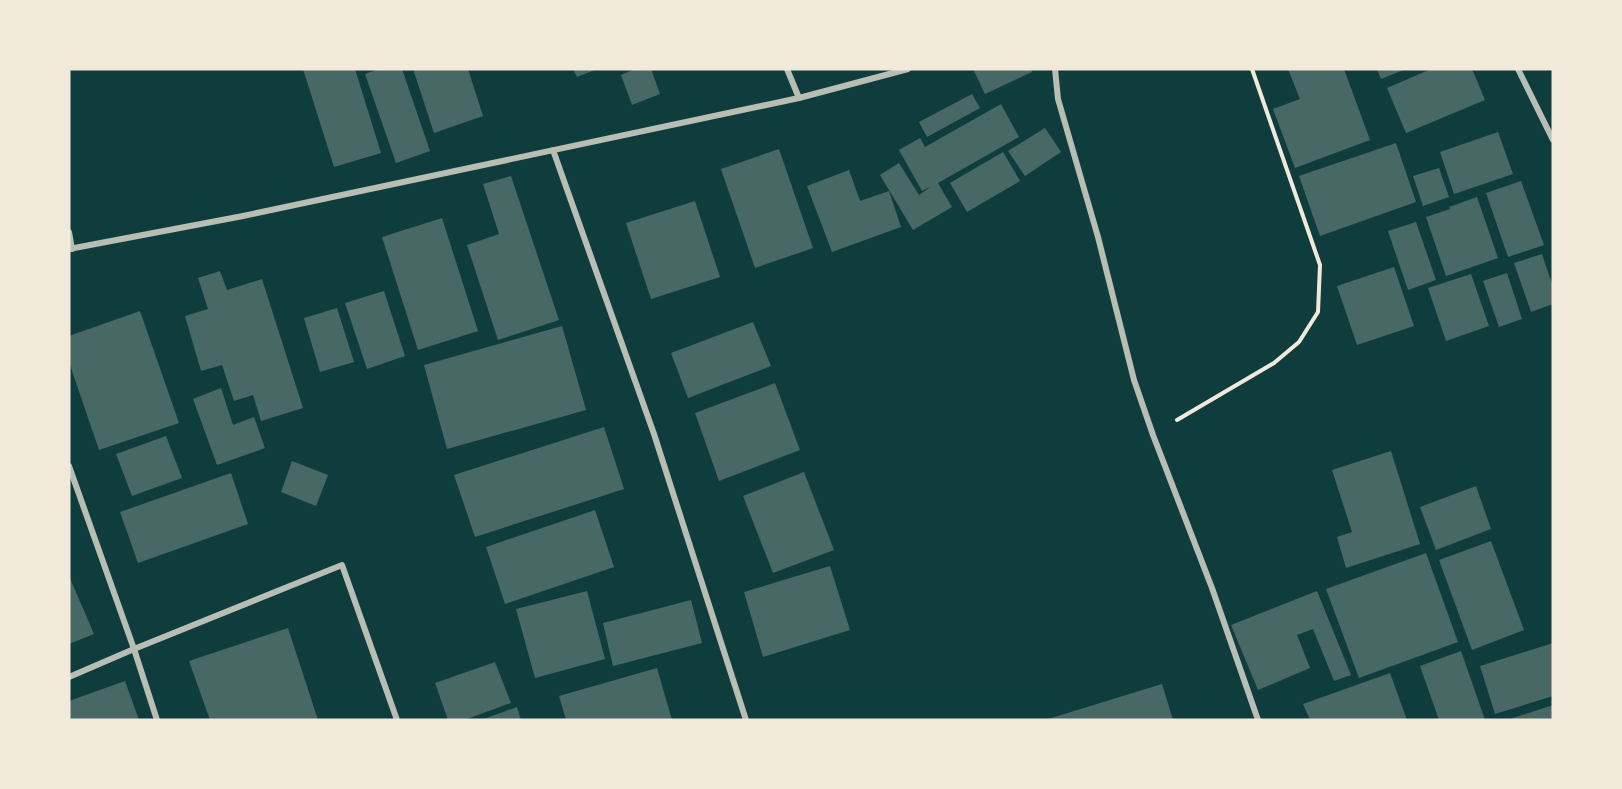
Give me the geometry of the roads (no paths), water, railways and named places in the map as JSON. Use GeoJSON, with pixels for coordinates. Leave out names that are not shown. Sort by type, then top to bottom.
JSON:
{"type":"FeatureCollection","features":[{"type":"Feature","properties":{"kind":"street"},"geometry":{"type":"LineString","coordinates":[[787,69],[800,98]]}},
{"type":"Feature","properties":{"kind":"street"},"geometry":{"type":"LineString","coordinates":[[69,232],[71,249],[243,216],[800,98],[908,69]]}},
{"type":"Feature","properties":{"kind":"street"},"geometry":{"type":"LineString","coordinates":[[1055,69],[1058,99],[1098,237],[1134,380],[1212,588],[1258,720]]}},
{"type":"Feature","properties":{"kind":"street"},"geometry":{"type":"LineString","coordinates":[[1518,69],[1553,140]]}},
{"type":"Feature","properties":{"kind":"street"},"geometry":{"type":"LineString","coordinates":[[554,150],[654,434],[746,720]]}},
{"type":"Feature","properties":{"kind":"street"},"geometry":{"type":"LineString","coordinates":[[69,466],[157,720]]}},
{"type":"Feature","properties":{"kind":"street"},"geometry":{"type":"LineString","coordinates":[[69,677],[342,564],[397,720]]}}]}
